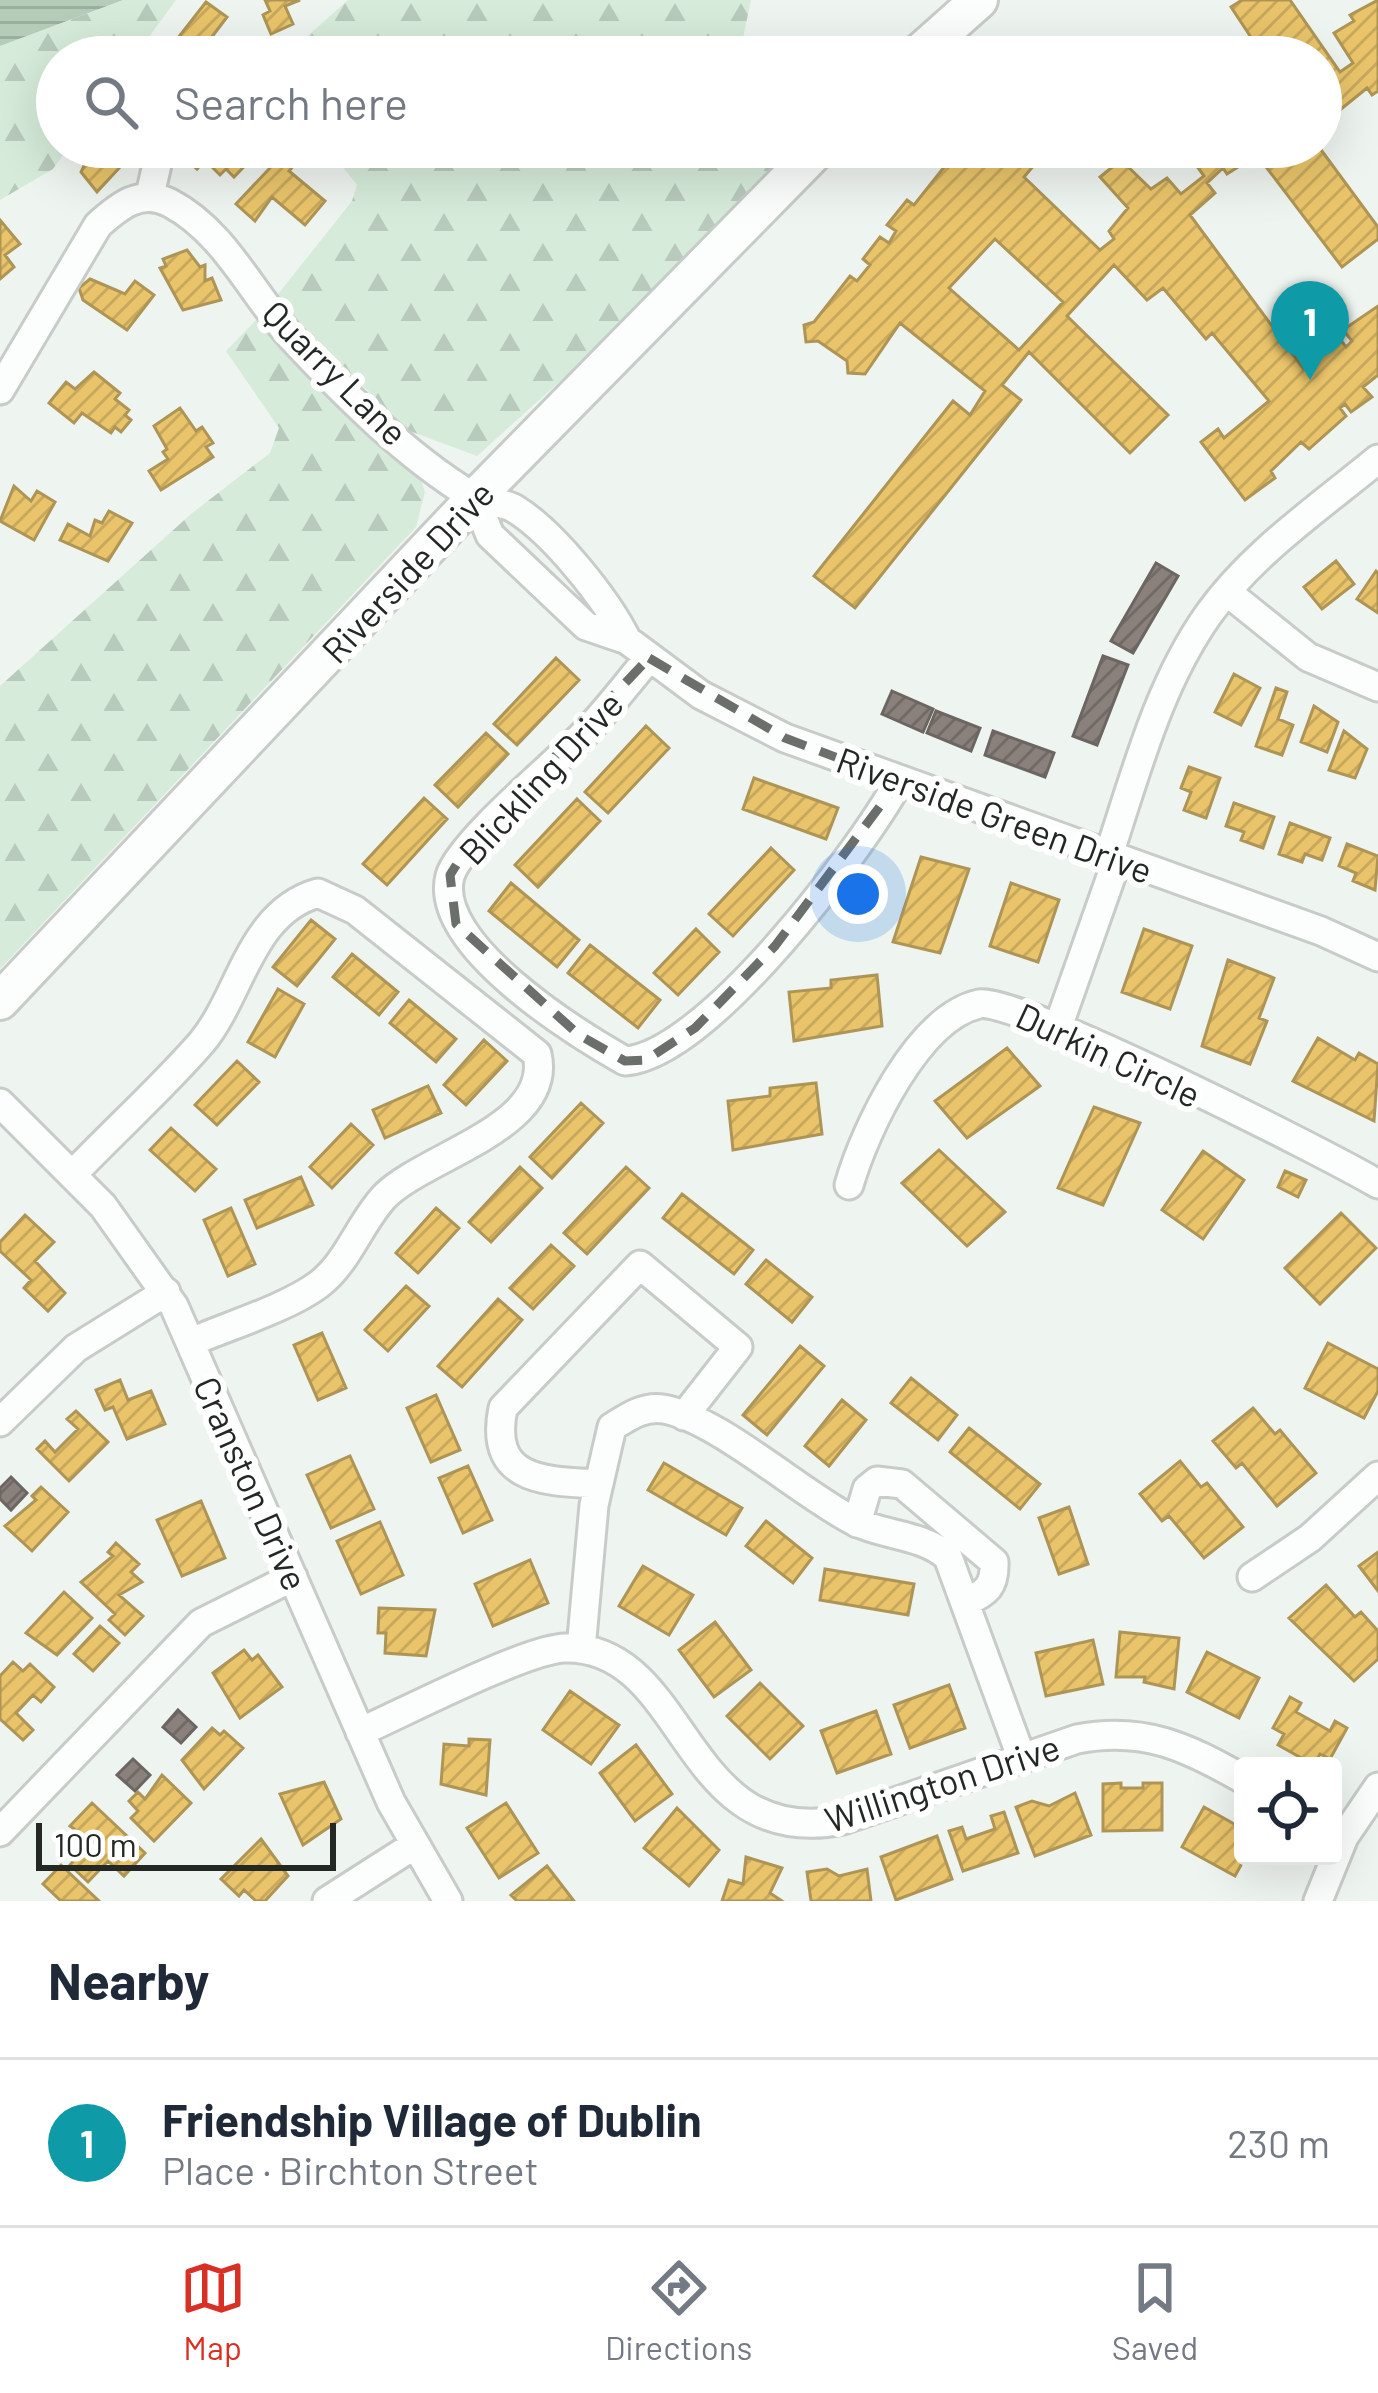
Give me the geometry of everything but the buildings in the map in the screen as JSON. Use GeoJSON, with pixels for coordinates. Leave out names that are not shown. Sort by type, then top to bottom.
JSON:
{"type":"FeatureCollection","features":[{"type":"Feature","properties":{"kind":"main road"},"geometry":{"type":"LineString","coordinates":[[939,36],[979,0]]}},
{"type":"Feature","properties":{"kind":"main road","name":"Riverside Drive"},"geometry":{"type":"LineString","coordinates":[[0,1000],[475,499],[799,168]]}},
{"type":"Feature","properties":{"kind":"street"},"geometry":{"type":"LineString","coordinates":[[0,390],[98,225],[120,204],[150,195],[156,168]]}},
{"type":"Feature","properties":{"kind":"street","name":"Quarry Lane"},"geometry":{"type":"LineString","coordinates":[[150,195],[212,235],[292,338],[402,441],[475,499]]}},
{"type":"Feature","properties":{"kind":"street"},"geometry":{"type":"LineString","coordinates":[[1059,1024],[1172,679],[1226,592],[1378,459]]}},
{"type":"Feature","properties":{"kind":"street","name":"Riverside Green Drive"},"geometry":{"type":"LineString","coordinates":[[475,499],[490,535],[586,626],[638,649],[701,695],[764,728],[1378,957]]}},
{"type":"Feature","properties":{"kind":"street"},"geometry":{"type":"LineString","coordinates":[[1226,592],[1308,657],[1378,687]]}},
{"type":"Feature","properties":{"kind":"street","name":"Blickling Drive"},"geometry":{"type":"LineString","coordinates":[[638,649],[587,731],[465,850],[450,875],[450,904],[468,942],[580,1034],[625,1061],[646,1060],[695,1028],[775,946],[853,853],[899,781]]}},
{"type":"Feature","properties":{"kind":"street"},"geometry":{"type":"LineString","coordinates":[[73,1174],[204,1039],[248,955],[287,908],[318,893],[356,910],[537,1054],[537,1086],[500,1129],[424,1165],[384,1197],[318,1286],[191,1342]]}},
{"type":"Feature","properties":{"kind":"street","name":"Durkin Circle"},"geometry":{"type":"LineString","coordinates":[[850,1185],[875,1110],[946,1023],[968,1007],[996,1002],[1059,1024],[1378,1184]]}},
{"type":"Feature","properties":{"kind":"street","name":"Cranston Drive"},"geometry":{"type":"LineString","coordinates":[[0,1103],[73,1174],[166,1292],[360,1732],[413,1846],[448,1901]]}},
{"type":"Feature","properties":{"kind":"street"},"geometry":{"type":"LineString","coordinates":[[599,1484],[535,1481],[515,1466],[499,1429],[502,1408],[640,1265],[738,1347],[684,1416]]}},
{"type":"Feature","properties":{"kind":"street"},"geometry":{"type":"LineString","coordinates":[[0,1422],[76,1348],[166,1292]]}},
{"type":"Feature","properties":{"kind":"street"},"geometry":{"type":"LineString","coordinates":[[360,1732],[547,1651],[581,1649],[599,1484],[612,1427],[633,1413],[659,1408],[684,1416],[857,1522],[936,1546],[948,1556],[1022,1759]]}},
{"type":"Feature","properties":{"kind":"street"},"geometry":{"type":"LineString","coordinates":[[1252,1577],[1310,1538],[1378,1476]]}},
{"type":"Feature","properties":{"kind":"street"},"geometry":{"type":"LineString","coordinates":[[857,1522],[867,1490],[877,1481],[902,1484],[994,1562],[994,1579],[986,1593],[965,1602]]}},
{"type":"Feature","properties":{"kind":"street"},"geometry":{"type":"LineString","coordinates":[[0,1832],[201,1623],[293,1577]]}},
{"type":"Feature","properties":{"kind":"street","name":"Willington Drive"},"geometry":{"type":"LineString","coordinates":[[581,1649],[602,1653],[632,1672],[707,1773],[736,1801],[773,1819],[809,1825],[843,1820],[1077,1739],[1141,1734],[1185,1748],[1234,1774]]}},
{"type":"Feature","properties":{"kind":"street"},"geometry":{"type":"LineString","coordinates":[[1342,1828],[1378,1787]]}},
{"type":"Feature","properties":{"kind":"street"},"geometry":{"type":"LineString","coordinates":[[327,1901],[413,1846]]}},
{"type":"Feature","properties":{"kind":"street"},"geometry":{"type":"LineString","coordinates":[[1318,1901],[1329,1865]]}},
{"type":"Feature","properties":{"kind":"highlighted area"},"geometry":{"type":"Polygon","coordinates":[[[649,658],[785,738],[899,781],[775,946],[695,1028],[646,1060],[625,1061],[579,1035],[456,924],[450,875],[465,851],[649,658]]]}},
{"type":"Feature","properties":{"kind":"green space"},"geometry":{"type":"Polygon","coordinates":[[[123,0],[176,0],[149,36],[36,36],[36,168],[54,168],[0,200],[0,46],[123,0]]]}},
{"type":"Feature","properties":{"kind":"green space"},"geometry":{"type":"Polygon","coordinates":[[[348,0],[751,0],[743,36],[308,36],[348,0]]]}},
{"type":"Feature","properties":{"kind":"green space"},"geometry":{"type":"Polygon","coordinates":[[[344,168],[775,168],[578,365],[477,456],[407,430],[275,298],[352,201],[357,185],[344,168]]]}},
{"type":"Feature","properties":{"kind":"green space"},"geometry":{"type":"Polygon","coordinates":[[[260,316],[416,466],[425,492],[416,527],[0,969],[0,686],[191,514],[270,453],[279,428],[226,351],[260,316]]]}},
{"type":"Feature","properties":{"kind":"shaded area"},"geometry":{"type":"Polygon","coordinates":[[[0,0],[123,0],[0,46],[0,0]]]}},
{"type":"Feature","properties":{"kind":"place","name":"Friendship Village of Dublin"},"geometry":{"type":"Point","coordinates":[1310,380]}}]}
